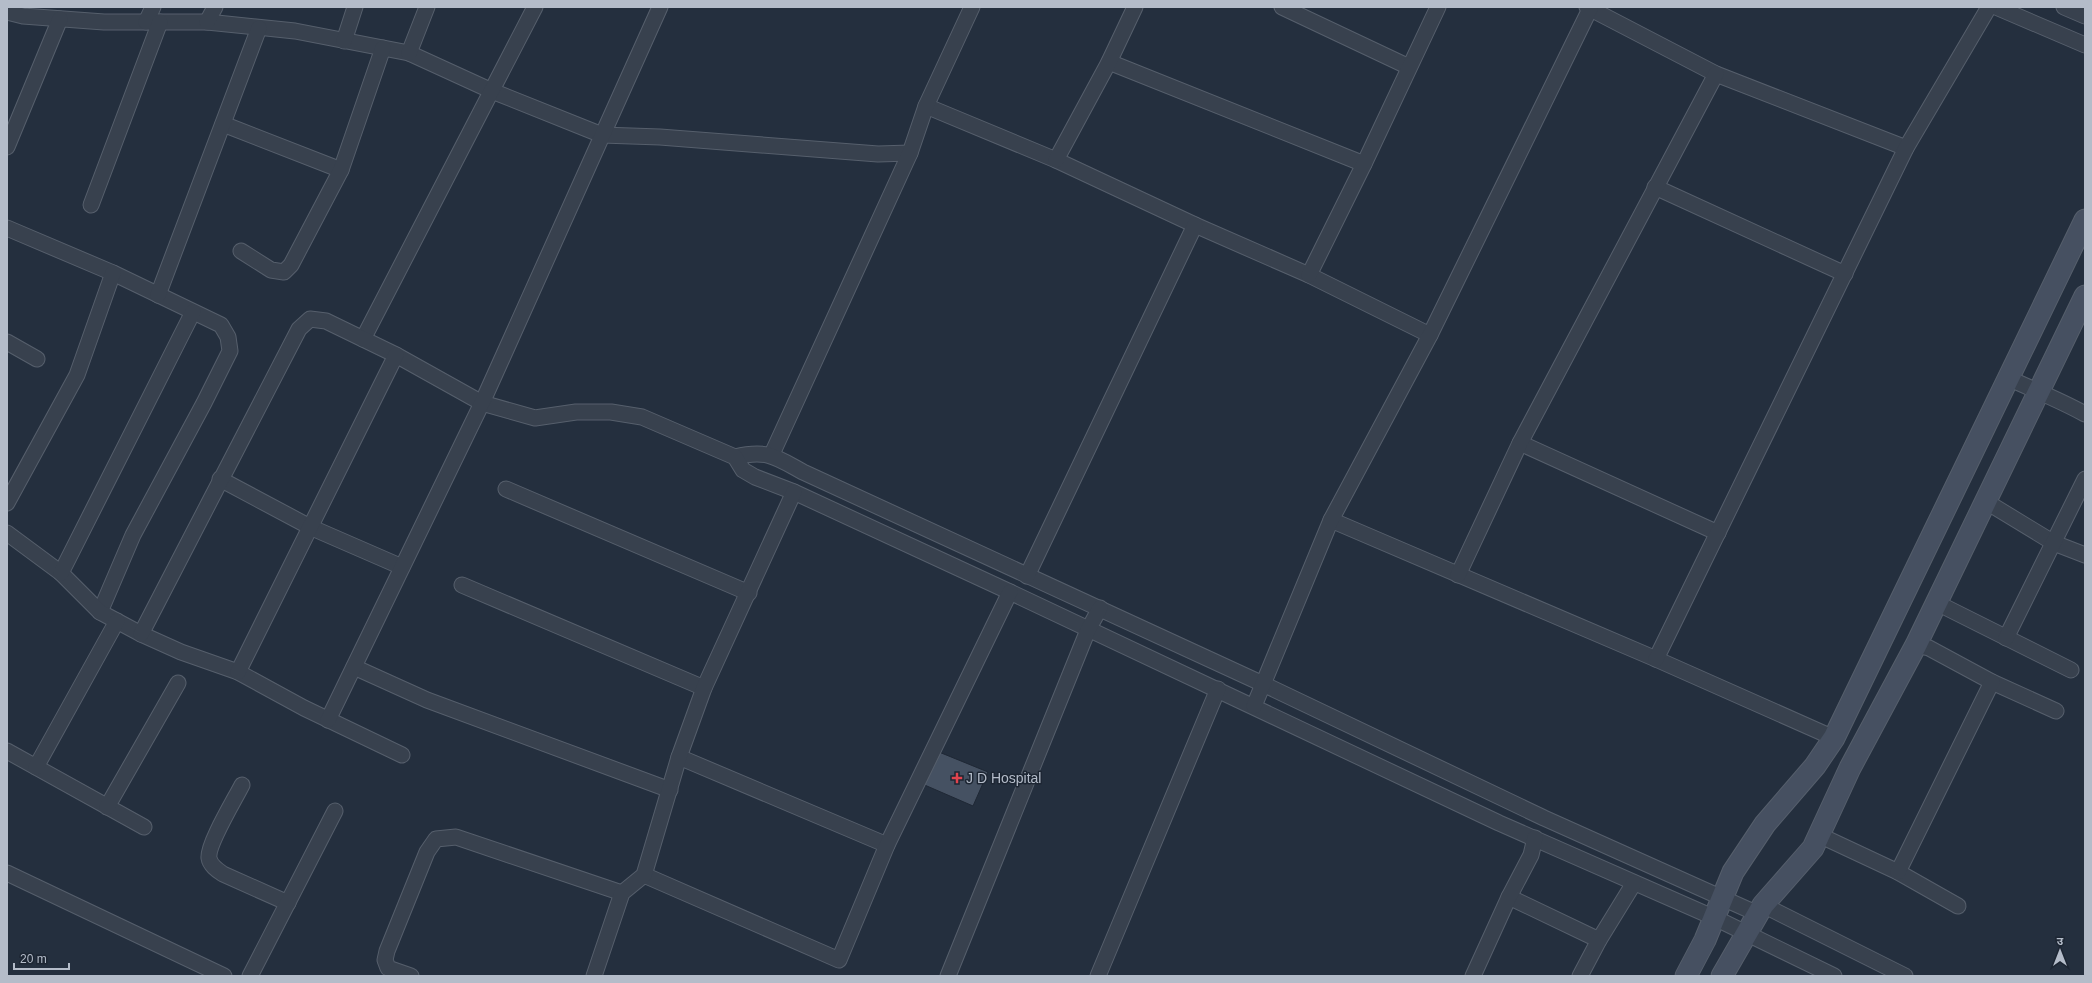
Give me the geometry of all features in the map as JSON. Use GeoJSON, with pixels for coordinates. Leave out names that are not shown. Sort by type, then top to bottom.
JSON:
{"type":"FeatureCollection","features":[{"type":"Feature","properties":{"kind":"street"},"geometry":{"type":"LineString","coordinates":[[91,205],[153,22],[153,7]]}},
{"type":"Feature","properties":{"kind":"street"},"geometry":{"type":"LineString","coordinates":[[207,22],[215,7]]}},
{"type":"Feature","properties":{"kind":"street"},"geometry":{"type":"LineString","coordinates":[[344,40],[355,7]]}},
{"type":"Feature","properties":{"kind":"street"},"geometry":{"type":"LineString","coordinates":[[409,53],[427,7]]}},
{"type":"Feature","properties":{"kind":"street"},"geometry":{"type":"LineString","coordinates":[[363,339],[535,7]]}},
{"type":"Feature","properties":{"kind":"street"},"geometry":{"type":"LineString","coordinates":[[328,720],[482,404],[660,7]]}},
{"type":"Feature","properties":{"kind":"street"},"geometry":{"type":"LineString","coordinates":[[772,454],[910,153],[926,106],[972,7]]}},
{"type":"Feature","properties":{"kind":"street"},"geometry":{"type":"LineString","coordinates":[[1056,160],[1109,62],[1135,7]]}},
{"type":"Feature","properties":{"kind":"street"},"geometry":{"type":"LineString","coordinates":[[1282,7],[1409,67]]}},
{"type":"Feature","properties":{"kind":"street"},"geometry":{"type":"LineString","coordinates":[[1309,275],[1364,164],[1438,7]]}},
{"type":"Feature","properties":{"kind":"street"},"geometry":{"type":"LineString","coordinates":[[1656,659],[1906,148],[1989,7]]}},
{"type":"Feature","properties":{"kind":"street"},"geometry":{"type":"LineString","coordinates":[[1996,7],[2085,45]]}},
{"type":"Feature","properties":{"kind":"street"},"geometry":{"type":"LineString","coordinates":[[2064,7],[2085,16]]}},
{"type":"Feature","properties":{"kind":"street"},"geometry":{"type":"LineString","coordinates":[[1254,706],[1331,520],[1430,335],[1589,8],[1716,74],[1906,148]]}},
{"type":"Feature","properties":{"kind":"street"},"geometry":{"type":"LineString","coordinates":[[7,12],[26,12],[60,19],[104,22],[207,22],[295,31],[409,53],[492,91],[602,135],[660,137],[878,154],[910,153]]}},
{"type":"Feature","properties":{"kind":"street"},"geometry":{"type":"LineString","coordinates":[[7,147],[60,19]]}},
{"type":"Feature","properties":{"kind":"street"},"geometry":{"type":"LineString","coordinates":[[158,295],[259,28]]}},
{"type":"Feature","properties":{"kind":"street"},"geometry":{"type":"LineString","coordinates":[[241,252],[271,270],[284,272],[291,265],[342,170],[383,48]]}},
{"type":"Feature","properties":{"kind":"street"},"geometry":{"type":"LineString","coordinates":[[1109,62],[1364,164]]}},
{"type":"Feature","properties":{"kind":"street"},"geometry":{"type":"LineString","coordinates":[[1458,575],[1520,443],[1716,74]]}},
{"type":"Feature","properties":{"kind":"street"},"geometry":{"type":"LineString","coordinates":[[926,106],[1056,160],[1195,225],[1309,275],[1430,335]]}},
{"type":"Feature","properties":{"kind":"street"},"geometry":{"type":"LineString","coordinates":[[223,124],[342,170]]}},
{"type":"Feature","properties":{"kind":"street"},"geometry":{"type":"LineString","coordinates":[[1655,187],[1845,274]]}},
{"type":"Feature","properties":{"kind":"street"},"geometry":{"type":"LineString","coordinates":[[1686,976],[1715,918],[1734,872],[1765,824],[1815,766],[1834,738],[2085,220]]}},
{"type":"Feature","properties":{"kind":"street"},"geometry":{"type":"LineString","coordinates":[[1027,576],[1195,225]]}},
{"type":"Feature","properties":{"kind":"street"},"geometry":{"type":"LineString","coordinates":[[7,228],[113,273],[221,325],[228,337],[230,351],[204,403],[133,535],[100,612]]}},
{"type":"Feature","properties":{"kind":"street"},"geometry":{"type":"LineString","coordinates":[[7,504],[76,375],[113,273]]}},
{"type":"Feature","properties":{"kind":"street"},"geometry":{"type":"LineString","coordinates":[[1722,976],[1748,934],[1760,909],[1813,848],[1850,768],[1916,644],[2085,296]]}},
{"type":"Feature","properties":{"kind":"street"},"geometry":{"type":"LineString","coordinates":[[61,573],[193,312]]}},
{"type":"Feature","properties":{"kind":"street"},"geometry":{"type":"LineString","coordinates":[[141,634],[220,479],[300,329],[310,319],[326,321],[396,354],[482,404],[536,418],[576,412],[604,412],[642,417],[735,457],[750,454],[772,454],[803,472],[1263,684],[1544,818],[1723,897],[1760,909],[1904,976]]}},
{"type":"Feature","properties":{"kind":"street"},"geometry":{"type":"LineString","coordinates":[[7,342],[37,359]]}},
{"type":"Feature","properties":{"kind":"street"},"geometry":{"type":"LineString","coordinates":[[238,672],[396,354]]}},
{"type":"Feature","properties":{"kind":"street"},"geometry":{"type":"LineString","coordinates":[[2008,378],[2038,392],[2052,396],[2085,414]]}},
{"type":"Feature","properties":{"kind":"street"},"geometry":{"type":"LineString","coordinates":[[1520,443],[1718,533]]}},
{"type":"Feature","properties":{"kind":"street"},"geometry":{"type":"LineString","coordinates":[[735,457],[743,470],[749,474],[794,492],[1010,592],[1088,630],[1218,689],[1634,884],[1715,918],[1834,976]]}},
{"type":"Feature","properties":{"kind":"street"},"geometry":{"type":"LineString","coordinates":[[220,479],[310,527],[402,567]]}},
{"type":"Feature","properties":{"kind":"street"},"geometry":{"type":"LineString","coordinates":[[2006,638],[2085,479]]}},
{"type":"Feature","properties":{"kind":"street"},"geometry":{"type":"LineString","coordinates":[[506,490],[750,592]]}},
{"type":"Feature","properties":{"kind":"street"},"geometry":{"type":"LineString","coordinates":[[594,976],[622,893],[644,875],[679,757],[704,688],[750,592],[794,492]]}},
{"type":"Feature","properties":{"kind":"street"},"geometry":{"type":"LineString","coordinates":[[1985,501],[2054,543],[2085,555]]}},
{"type":"Feature","properties":{"kind":"street"},"geometry":{"type":"LineString","coordinates":[[1331,520],[1656,659],[1834,738]]}},
{"type":"Feature","properties":{"kind":"street"},"geometry":{"type":"LineString","coordinates":[[7,533],[61,573],[100,612],[141,634],[181,652],[238,672],[328,720],[402,755]]}},
{"type":"Feature","properties":{"kind":"street"},"geometry":{"type":"LineString","coordinates":[[462,585],[704,688]]}},
{"type":"Feature","properties":{"kind":"street"},"geometry":{"type":"LineString","coordinates":[[644,875],[839,960],[887,846],[1010,592]]}},
{"type":"Feature","properties":{"kind":"street"},"geometry":{"type":"LineString","coordinates":[[1937,601],[1943,606],[2070,670]]}},
{"type":"Feature","properties":{"kind":"street"},"geometry":{"type":"LineString","coordinates":[[948,976],[1088,630],[1100,608]]}},
{"type":"Feature","properties":{"kind":"street"},"geometry":{"type":"LineString","coordinates":[[36,767],[117,621]]}},
{"type":"Feature","properties":{"kind":"street"},"geometry":{"type":"LineString","coordinates":[[1916,644],[1928,648],[1992,682],[2056,711]]}},
{"type":"Feature","properties":{"kind":"street"},"geometry":{"type":"LineString","coordinates":[[354,667],[427,700],[670,790]]}},
{"type":"Feature","properties":{"kind":"street"},"geometry":{"type":"LineString","coordinates":[[1898,872],[1992,682]]}},
{"type":"Feature","properties":{"kind":"street"},"geometry":{"type":"LineString","coordinates":[[107,807],[178,683]]}},
{"type":"Feature","properties":{"kind":"street"},"geometry":{"type":"LineString","coordinates":[[1098,976],[1218,689]]}},
{"type":"Feature","properties":{"kind":"street"},"geometry":{"type":"LineString","coordinates":[[7,751],[144,827]]}},
{"type":"Feature","properties":{"kind":"street"},"geometry":{"type":"LineString","coordinates":[[679,757],[887,846]]}},
{"type":"Feature","properties":{"kind":"street"},"geometry":{"type":"LineString","coordinates":[[242,785],[211,845],[209,858],[214,868],[223,874],[288,903]]}},
{"type":"Feature","properties":{"kind":"street"},"geometry":{"type":"LineString","coordinates":[[250,976],[335,811]]}},
{"type":"Feature","properties":{"kind":"street"},"geometry":{"type":"LineString","coordinates":[[1819,834],[1898,872],[1958,906]]}},
{"type":"Feature","properties":{"kind":"street"},"geometry":{"type":"LineString","coordinates":[[411,976],[388,968],[385,960],[387,951],[427,852],[436,839],[456,837],[622,893]]}},
{"type":"Feature","properties":{"kind":"street"},"geometry":{"type":"LineString","coordinates":[[1472,976],[1509,896],[1531,855],[1535,838]]}},
{"type":"Feature","properties":{"kind":"street"},"geometry":{"type":"LineString","coordinates":[[7,873],[199,971],[224,976]]}},
{"type":"Feature","properties":{"kind":"street"},"geometry":{"type":"LineString","coordinates":[[1580,976],[1599,940],[1634,884]]}},
{"type":"Feature","properties":{"kind":"street"},"geometry":{"type":"LineString","coordinates":[[1509,896],[1599,940]]}},
{"type":"Feature","properties":{"kind":"building"},"geometry":{"type":"Polygon","coordinates":[[[934,750],[988,772],[973,806],[920,783],[934,750]]]}},
{"type":"Feature","properties":{"kind":"place","name":"J D Hospital"},"geometry":{"type":"Point","coordinates":[957,778]}}]}
